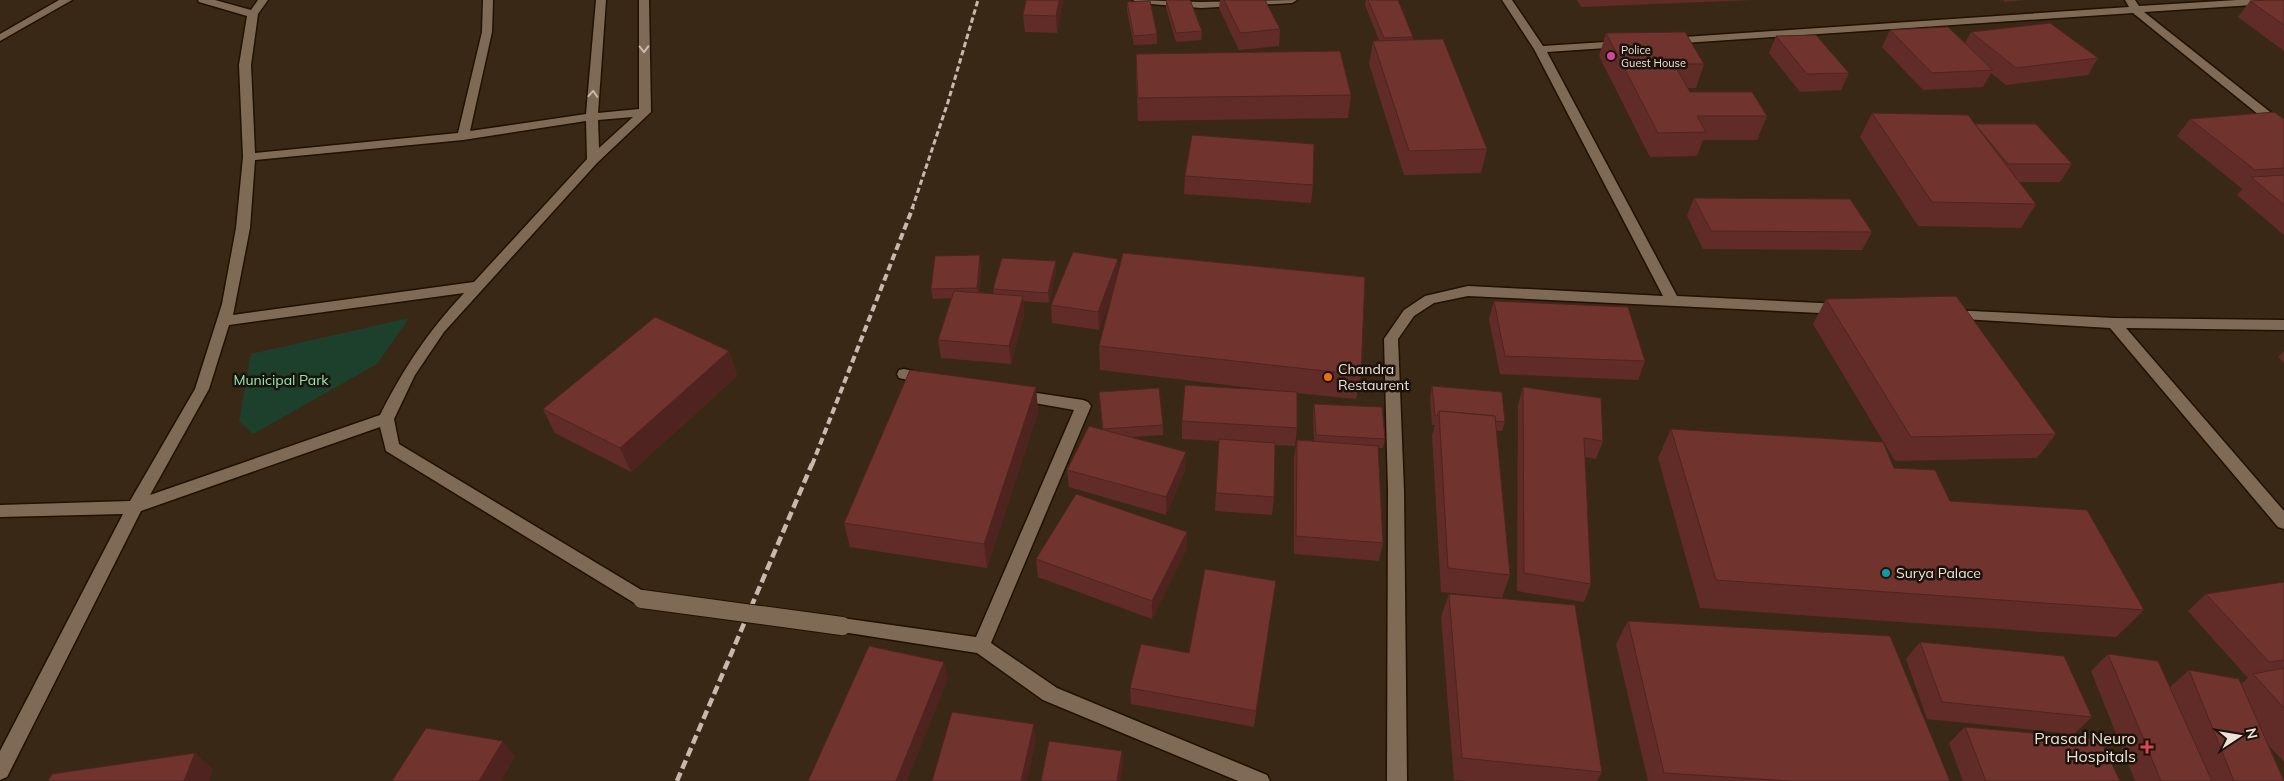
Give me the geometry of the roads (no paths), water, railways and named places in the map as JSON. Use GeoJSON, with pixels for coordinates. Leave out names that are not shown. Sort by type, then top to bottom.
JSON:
{"type":"FeatureCollection","features":[{"type":"Feature","properties":{"kind":"street"},"geometry":{"type":"LineString","coordinates":[[0,38],[67,0]]}},
{"type":"Feature","properties":{"kind":"street"},"geometry":{"type":"LineString","coordinates":[[203,0],[253,14]]}},
{"type":"Feature","properties":{"kind":"street"},"geometry":{"type":"LineString","coordinates":[[0,771],[135,507],[202,389],[229,304],[243,228],[248,157],[245,65],[253,14],[263,0]]}},
{"type":"Feature","properties":{"kind":"street"},"geometry":{"type":"LineString","coordinates":[[463,136],[487,32],[488,0]]}},
{"type":"Feature","properties":{"kind":"street"},"geometry":{"type":"LineString","coordinates":[[593,160],[592,117],[601,0]]}},
{"type":"Feature","properties":{"kind":"street"},"geometry":{"type":"LineString","coordinates":[[644,0],[645,112],[593,160],[439,329],[409,373],[386,419],[392,447],[642,599],[981,646],[1050,694],[1260,781]]}},
{"type":"Feature","properties":{"kind":"street"},"geometry":{"type":"LineString","coordinates":[[1138,0],[1201,5],[1292,0]]}},
{"type":"Feature","properties":{"kind":"street"},"geometry":{"type":"LineString","coordinates":[[1508,0],[1540,49],[1672,300]]}},
{"type":"Feature","properties":{"kind":"street"},"geometry":{"type":"LineString","coordinates":[[2130,0],[2137,12],[2284,129]]}},
{"type":"Feature","properties":{"kind":"street"},"geometry":{"type":"LineString","coordinates":[[1660,42],[2137,12],[2284,0]]}},
{"type":"Feature","properties":{"kind":"street"},"geometry":{"type":"LineString","coordinates":[[1540,49],[1630,44]]}},
{"type":"Feature","properties":{"kind":"street"},"geometry":{"type":"LineString","coordinates":[[248,157],[463,136],[592,117],[645,112]]}},
{"type":"Feature","properties":{"kind":"street"},"geometry":{"type":"LineString","coordinates":[[224,321],[480,286]]}},
{"type":"Feature","properties":{"kind":"street"},"geometry":{"type":"LineString","coordinates":[[1397,781],[1396,491],[1391,339],[1409,313],[1430,299],[1468,291],[1859,310]]}},
{"type":"Feature","properties":{"kind":"street"},"geometry":{"type":"LineString","coordinates":[[1937,314],[2114,323],[2284,325]]}},
{"type":"Feature","properties":{"kind":"street"},"geometry":{"type":"LineString","coordinates":[[2114,323],[2284,522]]}},
{"type":"Feature","properties":{"kind":"street"},"geometry":{"type":"LineString","coordinates":[[904,374],[942,381]]}},
{"type":"Feature","properties":{"kind":"street"},"geometry":{"type":"LineString","coordinates":[[981,646],[1084,406],[998,391]]}},
{"type":"Feature","properties":{"kind":"street"},"geometry":{"type":"LineString","coordinates":[[0,511],[135,507],[386,419]]}},
{"type":"Feature","properties":{"kind":"railway"},"geometry":{"type":"LineString","coordinates":[[912,209],[948,102],[978,0]]}},
{"type":"Feature","properties":{"kind":"railway"},"geometry":{"type":"LineString","coordinates":[[812,465],[913,207]]}},
{"type":"Feature","properties":{"kind":"railway"},"geometry":{"type":"LineString","coordinates":[[677,781],[812,464]]}},
{"type":"Feature","properties":{"kind":"place","name":"Police Guest House"},"geometry":{"type":"Point","coordinates":[1611,56]}},
{"type":"Feature","properties":{"kind":"place","name":"Chandra Restaurent"},"geometry":{"type":"Point","coordinates":[1328,377]}},
{"type":"Feature","properties":{"kind":"place","name":"Surya Palace"},"geometry":{"type":"Point","coordinates":[1886,573]}},
{"type":"Feature","properties":{"kind":"place","name":"Prasad Neuro Hospitals"},"geometry":{"type":"Point","coordinates":[2147,747]}},
{"type":"Feature","properties":{"kind":"park label","name":"Municipal Park"},"geometry":{"type":"Point","coordinates":[281,380]}}]}
